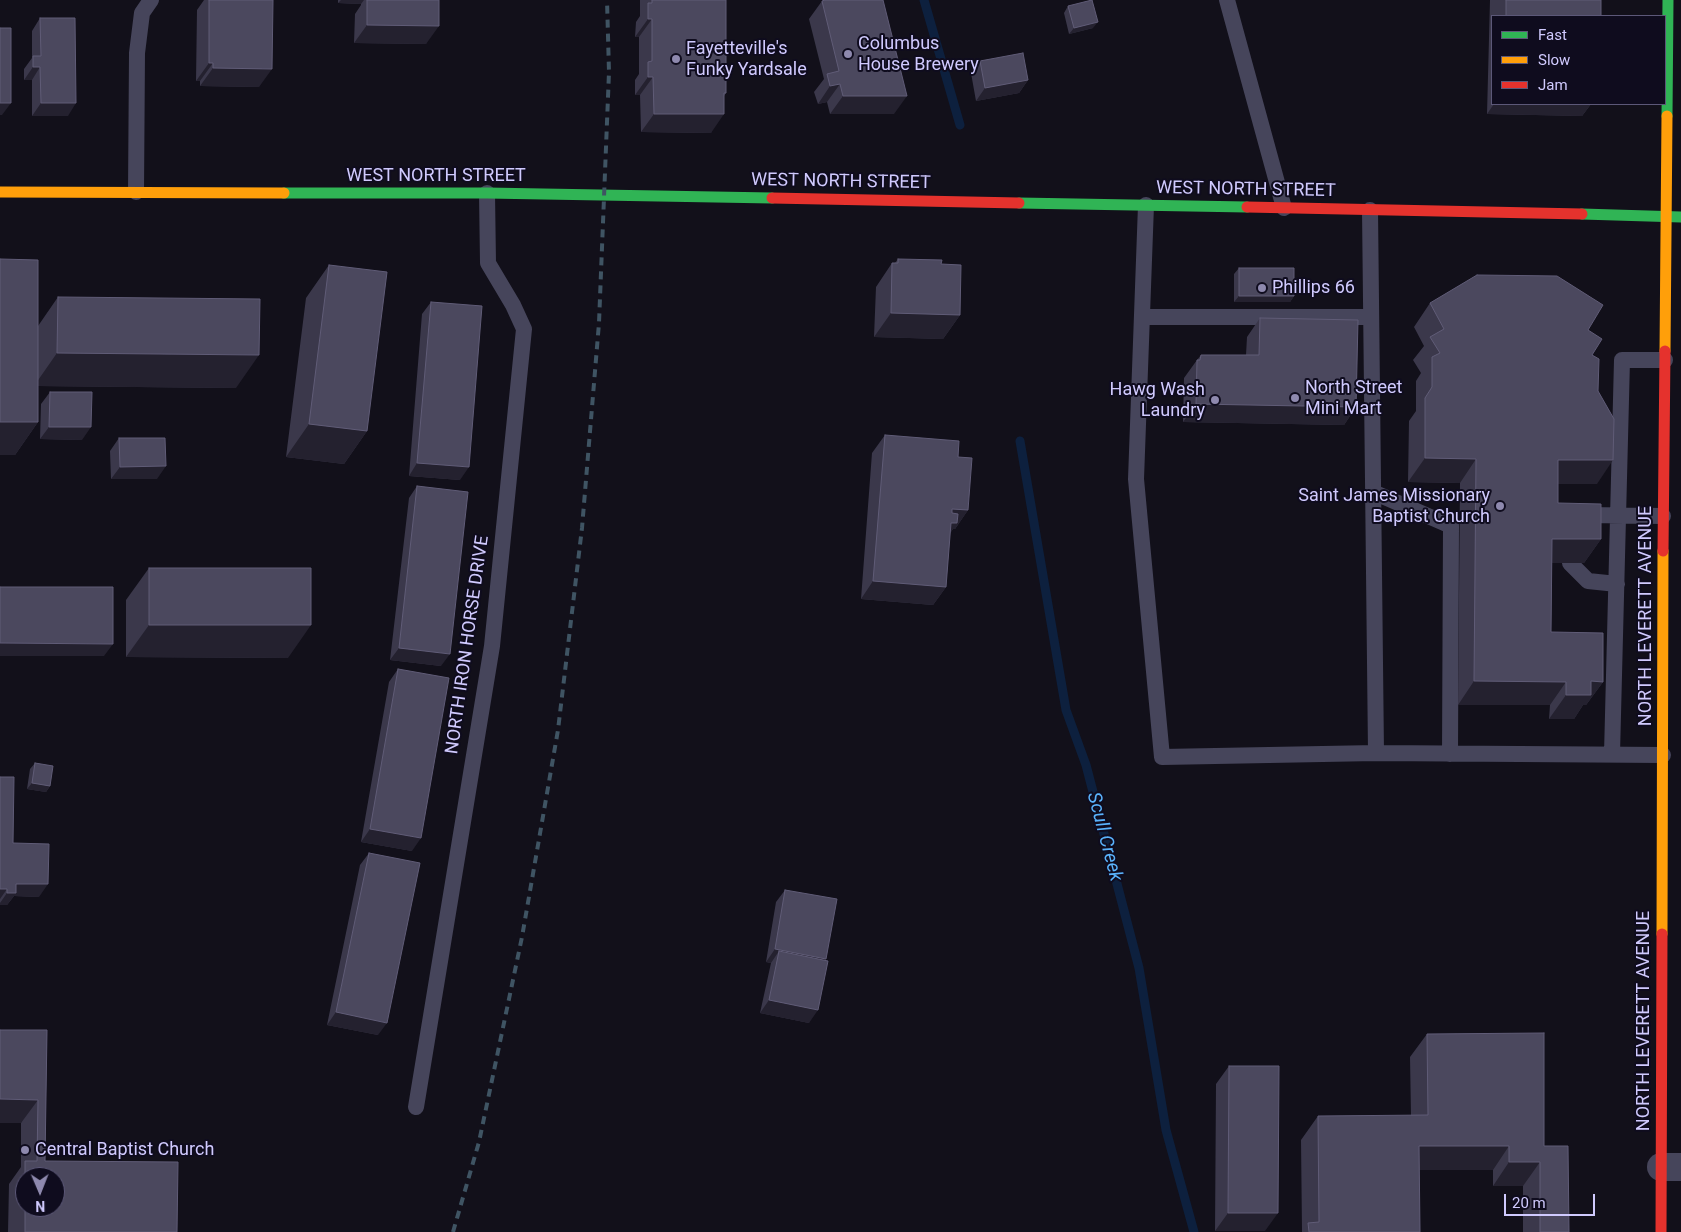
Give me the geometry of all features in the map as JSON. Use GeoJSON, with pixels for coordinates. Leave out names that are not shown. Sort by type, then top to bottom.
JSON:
{"type":"FeatureCollection","features":[{"type":"Feature","properties":{"kind":"main road","name":"NORTH LEVERETT AVENUE"},"geometry":{"type":"LineString","coordinates":[[1661,1232],[1671,1167],[1663,755],[1672,689],[1663,516],[1668,0]]}},
{"type":"Feature","properties":{"kind":"main road","name":"WEST NORTH STREET"},"geometry":{"type":"LineString","coordinates":[[0,192],[487,193],[1681,217]]}},
{"type":"Feature","properties":{"kind":"lane"},"geometry":{"type":"LineString","coordinates":[[136,192],[137,53],[142,13],[151,0]]}},
{"type":"Feature","properties":{"kind":"lane"},"geometry":{"type":"LineString","coordinates":[[1227,0],[1284,208]]}},
{"type":"Feature","properties":{"kind":"lane","name":"NORTH IRON HORSE DRIVE"},"geometry":{"type":"LineString","coordinates":[[416,1107],[492,646],[524,329],[513,305],[488,263],[487,193]]}},
{"type":"Feature","properties":{"kind":"lane"},"geometry":{"type":"LineString","coordinates":[[1146,205],[1136,479],[1162,757],[1376,754],[1663,755]]}},
{"type":"Feature","properties":{"kind":"lane"},"geometry":{"type":"LineString","coordinates":[[1370,210],[1376,754]]}},
{"type":"Feature","properties":{"kind":"lane"},"geometry":{"type":"LineString","coordinates":[[1142,317],[1370,317]]}},
{"type":"Feature","properties":{"kind":"lane"},"geometry":{"type":"LineString","coordinates":[[1612,754],[1622,360],[1665,360]]}},
{"type":"Feature","properties":{"kind":"lane"},"geometry":{"type":"LineString","coordinates":[[1373,492],[1451,526],[1450,754]]}},
{"type":"Feature","properties":{"kind":"lane"},"geometry":{"type":"LineString","coordinates":[[1571,528],[1586,515],[1663,516]]}},
{"type":"Feature","properties":{"kind":"lane"},"geometry":{"type":"LineString","coordinates":[[1570,563],[1588,581],[1617,584]]}},
{"type":"Feature","properties":{"kind":"building"},"geometry":{"type":"Polygon","coordinates":[[[209,0],[273,0],[272,69],[213,68],[213,63],[209,63],[209,0]]]}},
{"type":"Feature","properties":{"kind":"building"},"geometry":{"type":"Polygon","coordinates":[[[367,0],[439,0],[439,26],[367,25],[367,0]]]}},
{"type":"Feature","properties":{"kind":"building","name":"Fayetteville's Funky Yardsale"},"geometry":{"type":"Polygon","coordinates":[[[652,0],[726,0],[726,93],[724,93],[724,114],[654,114],[653,77],[648,77],[648,62],[652,61],[652,19],[648,19],[648,3],[652,3],[652,0]]]}},
{"type":"Feature","properties":{"kind":"building","name":"Columbus House Brewery"},"geometry":{"type":"Polygon","coordinates":[[[883,0],[907,96],[843,96],[840,84],[830,86],[827,74],[839,71],[822,1],[883,0]]]}},
{"type":"Feature","properties":{"kind":"building"},"geometry":{"type":"Polygon","coordinates":[[[1092,0],[1098,22],[1074,28],[1068,6],[1092,0]]]}},
{"type":"Feature","properties":{"kind":"building"},"geometry":{"type":"Polygon","coordinates":[[[1506,0],[1601,0],[1601,15],[1506,15],[1506,0]]]}},
{"type":"Feature","properties":{"kind":"building"},"geometry":{"type":"Polygon","coordinates":[[[40,18],[75,18],[76,103],[41,103],[40,67],[33,67],[33,56],[41,56],[40,18]]]}},
{"type":"Feature","properties":{"kind":"building"},"geometry":{"type":"Polygon","coordinates":[[[0,28],[11,28],[11,103],[0,103],[0,28]]]}},
{"type":"Feature","properties":{"kind":"building"},"geometry":{"type":"Polygon","coordinates":[[[1023,53],[1028,80],[985,88],[980,61],[1023,53]]]}},
{"type":"Feature","properties":{"kind":"building"},"geometry":{"type":"Polygon","coordinates":[[[0,259],[38,260],[38,422],[0,422],[0,259]]]}},
{"type":"Feature","properties":{"kind":"building"},"geometry":{"type":"Polygon","coordinates":[[[898,259],[942,260],[941,264],[961,265],[960,315],[891,313],[892,263],[898,263],[898,259]]]}},
{"type":"Feature","properties":{"kind":"building"},"geometry":{"type":"Polygon","coordinates":[[[329,265],[387,272],[367,431],[309,424],[329,265]]]}},
{"type":"Feature","properties":{"kind":"building","name":"Phillips 66"},"geometry":{"type":"Polygon","coordinates":[[[1239,268],[1294,268],[1294,296],[1239,296],[1239,268]]]}},
{"type":"Feature","properties":{"kind":"building","name":"Saint James Missionary Baptist Church"},"geometry":{"type":"Polygon","coordinates":[[[1477,275],[1557,276],[1603,305],[1588,330],[1602,339],[1592,355],[1599,359],[1598,391],[1614,419],[1613,460],[1558,460],[1558,503],[1601,504],[1601,539],[1552,539],[1551,632],[1603,633],[1603,682],[1591,681],[1591,695],[1566,695],[1566,682],[1474,681],[1476,459],[1425,458],[1425,398],[1432,387],[1432,357],[1440,353],[1430,337],[1444,329],[1430,303],[1477,275]]]}},
{"type":"Feature","properties":{"kind":"building"},"geometry":{"type":"Polygon","coordinates":[[[58,297],[260,299],[259,355],[57,353],[58,297]]]}},
{"type":"Feature","properties":{"kind":"building"},"geometry":{"type":"Polygon","coordinates":[[[431,302],[482,306],[469,467],[417,463],[431,302]]]}},
{"type":"Feature","properties":{"kind":"building"},"geometry":{"type":"Polygon","coordinates":[[[1260,318],[1358,320],[1356,407],[1196,404],[1197,360],[1200,360],[1201,355],[1259,355],[1260,318]]]}},
{"type":"Feature","properties":{"kind":"building"},"geometry":{"type":"Polygon","coordinates":[[[50,392],[92,392],[91,427],[49,427],[50,392]]]}},
{"type":"Feature","properties":{"kind":"building"},"geometry":{"type":"Polygon","coordinates":[[[885,435],[959,441],[958,457],[972,458],[968,510],[952,509],[952,513],[958,514],[957,523],[951,523],[946,587],[873,581],[885,435]]]}},
{"type":"Feature","properties":{"kind":"building"},"geometry":{"type":"Polygon","coordinates":[[[119,438],[165,438],[166,466],[120,467],[119,438]]]}},
{"type":"Feature","properties":{"kind":"building"},"geometry":{"type":"Polygon","coordinates":[[[417,486],[468,492],[450,654],[399,648],[417,486]]]}},
{"type":"Feature","properties":{"kind":"building"},"geometry":{"type":"Polygon","coordinates":[[[149,568],[311,568],[311,625],[149,625],[149,568]]]}},
{"type":"Feature","properties":{"kind":"building"},"geometry":{"type":"Polygon","coordinates":[[[0,587],[113,587],[113,644],[0,643],[0,587]]]}},
{"type":"Feature","properties":{"kind":"building"},"geometry":{"type":"Polygon","coordinates":[[[398,669],[449,678],[421,838],[370,829],[398,669]]]}},
{"type":"Feature","properties":{"kind":"building"},"geometry":{"type":"Polygon","coordinates":[[[35,763],[53,766],[50,786],[32,783],[35,763]]]}},
{"type":"Feature","properties":{"kind":"building"},"geometry":{"type":"Polygon","coordinates":[[[0,777],[14,777],[13,843],[49,844],[48,884],[16,884],[16,893],[7,893],[7,889],[0,889],[0,777]]]}},
{"type":"Feature","properties":{"kind":"building"},"geometry":{"type":"Polygon","coordinates":[[[369,853],[420,863],[387,1023],[336,1012],[369,853]]]}},
{"type":"Feature","properties":{"kind":"building"},"geometry":{"type":"Polygon","coordinates":[[[785,890],[837,899],[826,959],[775,949],[785,890]]]}},
{"type":"Feature","properties":{"kind":"building"},"geometry":{"type":"Polygon","coordinates":[[[779,951],[828,961],[818,1010],[769,1000],[779,951]]]}},
{"type":"Feature","properties":{"kind":"building"},"geometry":{"type":"Polygon","coordinates":[[[0,1030],[47,1030],[45,1161],[178,1162],[177,1232],[25,1232],[25,1217],[65,1217],[65,1167],[25,1167],[25,1161],[37,1161],[38,1100],[0,1099],[0,1030]]]}},
{"type":"Feature","properties":{"kind":"building"},"geometry":{"type":"Polygon","coordinates":[[[1544,1033],[1544,1146],[1568,1146],[1569,1232],[1540,1232],[1540,1162],[1509,1162],[1509,1146],[1419,1146],[1420,1232],[1309,1232],[1308,1223],[1319,1222],[1318,1116],[1428,1115],[1427,1034],[1544,1033]]]}},
{"type":"Feature","properties":{"kind":"building"},"geometry":{"type":"Polygon","coordinates":[[[1229,1066],[1279,1066],[1278,1213],[1228,1213],[1229,1066]]]}},
{"type":"Feature","properties":{"kind":"waterway","name":"Scull Creek"},"geometry":{"type":"LineString","coordinates":[[924,0],[960,125]]}},
{"type":"Feature","properties":{"kind":"waterway","name":"Scull Creek"},"geometry":{"type":"LineString","coordinates":[[1020,441],[1066,710],[1086,765],[1139,968],[1166,1130],[1194,1232]]}},
{"type":"Feature","properties":{"kind":"railway"},"geometry":{"type":"LineString","coordinates":[[453,1232],[479,1142],[522,937],[558,730],[582,528],[599,323],[609,72],[607,0]]}},
{"type":"Feature","properties":{"kind":"traffic: fast"},"geometry":{"type":"LineString","coordinates":[[1667,116],[1668,0]]}},
{"type":"Feature","properties":{"kind":"traffic: fast"},"geometry":{"type":"LineString","coordinates":[[284,193],[487,193],[772,198]]}},
{"type":"Feature","properties":{"kind":"traffic: fast"},"geometry":{"type":"LineString","coordinates":[[1019,203],[1247,207]]}},
{"type":"Feature","properties":{"kind":"traffic: fast"},"geometry":{"type":"LineString","coordinates":[[1582,214],[1681,217]]}},
{"type":"Feature","properties":{"kind":"traffic: slow"},"geometry":{"type":"LineString","coordinates":[[1665,351],[1667,116]]}},
{"type":"Feature","properties":{"kind":"traffic: slow"},"geometry":{"type":"LineString","coordinates":[[0,192],[284,193]]}},
{"type":"Feature","properties":{"kind":"traffic: slow"},"geometry":{"type":"LineString","coordinates":[[1662,934],[1663,551]]}},
{"type":"Feature","properties":{"kind":"traffic: jam"},"geometry":{"type":"LineString","coordinates":[[772,198],[1019,203]]}},
{"type":"Feature","properties":{"kind":"traffic: jam"},"geometry":{"type":"LineString","coordinates":[[1247,207],[1582,214]]}},
{"type":"Feature","properties":{"kind":"traffic: jam"},"geometry":{"type":"LineString","coordinates":[[1663,551],[1665,351]]}},
{"type":"Feature","properties":{"kind":"traffic: jam"},"geometry":{"type":"LineString","coordinates":[[1661,1232],[1662,934]]}},
{"type":"Feature","properties":{"kind":"place","name":"Columbus House Brewery"},"geometry":{"type":"Point","coordinates":[848,54]}},
{"type":"Feature","properties":{"kind":"place","name":"Fayetteville's Funky Yardsale"},"geometry":{"type":"Point","coordinates":[676,59]}},
{"type":"Feature","properties":{"kind":"place","name":"Phillips 66"},"geometry":{"type":"Point","coordinates":[1262,288]}},
{"type":"Feature","properties":{"kind":"place","name":"North Street Mini Mart"},"geometry":{"type":"Point","coordinates":[1295,398]}},
{"type":"Feature","properties":{"kind":"place","name":"Hawg Wash Laundry"},"geometry":{"type":"Point","coordinates":[1215,400]}},
{"type":"Feature","properties":{"kind":"place","name":"Saint James Missionary Baptist Church"},"geometry":{"type":"Point","coordinates":[1500,506]}},
{"type":"Feature","properties":{"kind":"place","name":"Central Baptist Church"},"geometry":{"type":"Point","coordinates":[25,1150]}}]}
